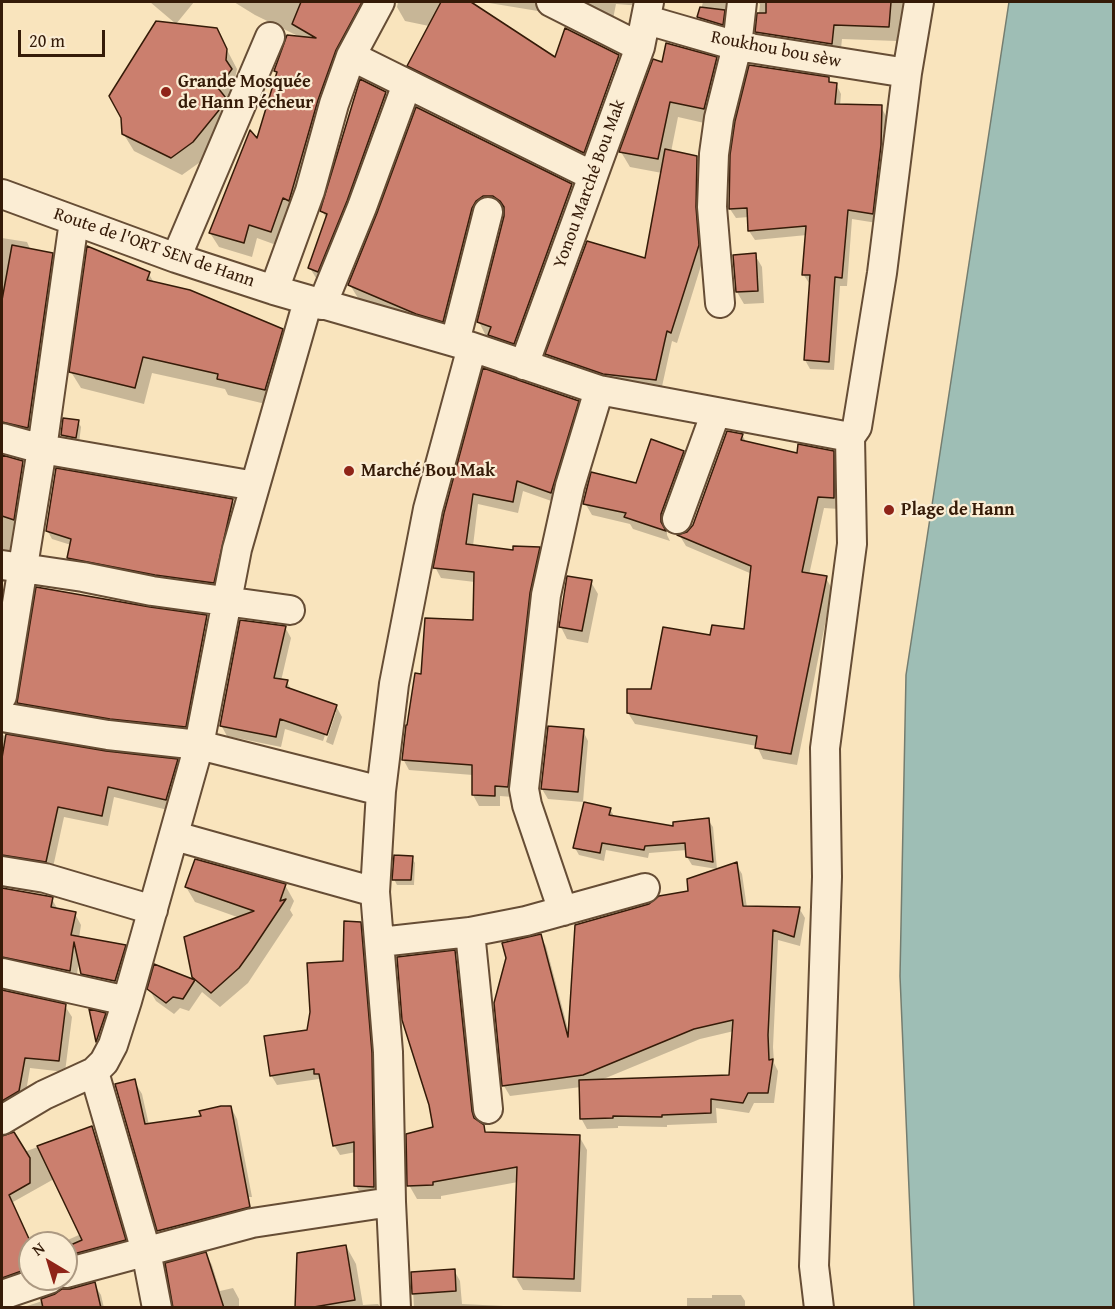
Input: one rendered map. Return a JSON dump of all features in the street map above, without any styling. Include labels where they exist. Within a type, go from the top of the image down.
[{"type":"street","points":[[274,290],[310,191],[334,104],[351,57],[380,2]]},
{"type":"street","name":"Roukhou bou sèw","points":[[551,2],[736,46],[908,73]]},
{"type":"street","points":[[720,303],[712,207],[714,154],[719,118],[736,46],[742,2]]},
{"type":"street","points":[[819,1308],[814,1266],[827,877],[825,748],[852,544],[850,437],[858,427],[882,273],[919,2]]},
{"type":"street","name":"Yonou Marché Bou Mak","points":[[524,365],[593,176],[645,23]]},
{"type":"street","points":[[176,258],[270,37]]},
{"type":"street","points":[[351,57],[593,176]]},
{"type":"street","points":[[2,1120],[44,1095],[94,1072],[104,1062],[113,1045],[175,836],[199,746],[237,549],[255,486],[315,303],[362,207],[407,84]]},
{"type":"street","name":"Route de l'ORT SEN de Hann","points":[[2,194],[176,258],[315,303],[464,344],[599,390],[850,437]]},
{"type":"street","points":[[396,1308],[388,1052],[375,892],[381,791],[394,684],[428,509],[464,344],[488,212]]},
{"type":"street","points":[[2,696],[11,567],[42,449],[74,221]]},
{"type":"street","points":[[563,911],[527,806],[524,789],[546,595],[570,486],[599,390]]},
{"type":"street","points":[[676,519],[716,412]]},
{"type":"street","points":[[2,438],[42,449],[255,486]]},
{"type":"street","points":[[11,567],[83,577],[152,591],[290,610]]},
{"type":"street","points":[[2,717],[108,735],[199,746],[381,791]]},
{"type":"street","points":[[175,836],[375,892]]},
{"type":"street","points":[[2,871],[45,878],[153,910]]},
{"type":"street","points":[[380,942],[470,932],[563,911],[645,888]]},
{"type":"street","points":[[470,932],[488,1109]]},
{"type":"street","points":[[2,974],[127,1001]]},
{"type":"street","points":[[94,1072],[146,1251],[158,1308]]},
{"type":"street","points":[[78,1270],[252,1223],[391,1202]]},
{"type":"street","points":[[2,1295],[18,1290]]},
{"type":"water","points":[[1009,2],[1113,2],[1113,1307],[914,1307],[900,976],[906,675]]},
{"type":"building","points":[[301,2],[362,2],[336,50],[318,100],[289,201],[283,198],[271,232],[249,225],[244,243],[209,233],[250,130],[257,138],[277,72],[274,71],[287,35],[316,38],[292,24]]},
{"type":"building","points":[[441,2],[471,2],[555,57],[565,28],[619,55],[584,153],[407,66]]},
{"type":"building","points":[[766,2],[891,2],[889,27],[834,25],[832,44],[755,32],[757,13],[766,13]]},
{"type":"building","points":[[700,7],[725,10],[723,25],[697,17]]},
{"type":"building","name":"Grande Mosquée de Hann Pécheur","points":[[156,21],[217,28],[227,49],[226,60],[232,69],[218,88],[226,98],[224,104],[193,142],[171,158],[122,134],[121,118],[109,96]]},
{"type":"building","points":[[666,43],[717,57],[704,109],[670,102],[658,159],[619,152],[653,59],[662,62]]},
{"type":"building","points":[[749,65],[829,77],[829,82],[837,83],[835,104],[882,105],[881,145],[873,214],[848,210],[842,278],[835,277],[829,362],[804,360],[810,275],[802,275],[806,226],[748,231],[747,208],[729,209],[730,155],[735,121]]},
{"type":"building","points":[[360,79],[386,92],[347,201],[318,272],[308,268],[327,214],[320,211]]},
{"type":"building","points":[[416,107],[572,184],[514,344],[488,335],[491,327],[477,322],[504,216],[504,207],[493,196],[483,196],[472,208],[443,322],[416,314],[348,285]]},
{"type":"building","points":[[665,149],[697,156],[696,207],[699,245],[671,333],[667,331],[656,380],[603,374],[545,354],[587,241],[645,258]]},
{"type":"building","points":[[12,245],[53,253],[28,428],[2,422],[2,300]]},
{"type":"building","points":[[87,246],[150,272],[147,280],[190,290],[283,329],[265,390],[217,379],[218,374],[143,357],[135,388],[69,372]]},
{"type":"building","points":[[756,253],[758,291],[736,292],[733,255]]},
{"type":"building","points":[[483,368],[579,401],[551,493],[517,481],[513,502],[473,494],[466,544],[513,550],[513,546],[540,547],[530,593],[508,787],[495,786],[495,796],[472,795],[472,765],[402,760],[415,673],[421,674],[425,618],[473,620],[474,572],[433,568],[444,513]]},
{"type":"building","points":[[63,418],[79,420],[76,438],[61,435]]},
{"type":"building","points":[[727,431],[743,434],[741,440],[797,453],[798,444],[834,451],[834,498],[818,497],[802,572],[827,576],[791,754],[755,748],[757,736],[627,713],[627,689],[651,689],[663,627],[710,635],[712,625],[744,629],[751,566],[677,535],[687,532],[693,525]]},
{"type":"building","points":[[651,439],[684,451],[661,514],[661,522],[666,531],[624,517],[626,513],[583,504],[591,472],[636,483]]},
{"type":"building","points":[[2,455],[23,461],[14,520],[2,516]]},
{"type":"building","points":[[56,468],[233,499],[214,583],[155,575],[67,558],[71,539],[46,531]]},
{"type":"building","points":[[567,576],[592,580],[582,631],[559,627]]},
{"type":"building","points":[[36,587],[207,615],[186,727],[110,719],[17,703]]},
{"type":"building","points":[[240,620],[286,626],[274,678],[288,680],[286,687],[337,705],[327,735],[280,719],[276,737],[220,726]]},
{"type":"building","points":[[548,726],[584,729],[578,792],[541,789]]},
{"type":"building","points":[[6,734],[106,751],[178,759],[166,800],[108,787],[102,816],[58,807],[46,862],[2,855],[2,758]]},
{"type":"building","points":[[584,802],[611,808],[609,815],[673,826],[673,822],[709,818],[713,862],[686,857],[685,843],[645,846],[644,850],[602,843],[600,853],[573,848]]},
{"type":"building","points":[[394,855],[413,856],[411,880],[392,880]]},
{"type":"building","points":[[195,859],[286,884],[280,901],[286,899],[252,950],[239,968],[211,993],[192,977],[184,937],[254,911],[185,887]]},
{"type":"building","points":[[737,862],[743,906],[800,907],[794,937],[773,930],[768,1035],[769,1060],[773,1059],[768,1093],[748,1093],[743,1103],[711,1099],[711,1113],[580,1119],[579,1080],[729,1075],[733,1020],[694,1029],[583,1075],[502,1086],[494,1003],[506,958],[502,943],[541,934],[568,1037],[575,925],[649,904],[659,896],[688,891],[687,879]]},
{"type":"building","points":[[2,888],[53,897],[51,907],[76,912],[71,935],[126,945],[115,981],[81,974],[74,942],[70,971],[2,957]]},
{"type":"building","points":[[344,921],[361,922],[372,1053],[374,1187],[354,1186],[354,1142],[333,1146],[319,1074],[314,1074],[314,1069],[270,1076],[264,1036],[307,1030],[310,1012],[307,963],[343,961]]},
{"type":"building","points":[[455,950],[474,1118],[484,1125],[485,1132],[580,1135],[574,1279],[513,1277],[517,1167],[433,1182],[433,1185],[407,1186],[406,1134],[433,1127],[429,1105],[402,1020],[397,957]]},
{"type":"building","points":[[154,964],[195,980],[183,999],[173,997],[166,1003],[147,989]]},
{"type":"building","points":[[2,990],[66,1004],[59,1061],[25,1058],[19,1091],[2,1101]]},
{"type":"building","points":[[89,1009],[106,1013],[96,1042]]},
{"type":"building","points":[[135,1079],[145,1124],[201,1116],[199,1111],[231,1106],[250,1207],[157,1231],[115,1084]]},
{"type":"building","points":[[92,1126],[126,1240],[78,1253],[78,1242],[82,1240],[37,1146]]},
{"type":"building","points":[[14,1132],[30,1158],[30,1183],[9,1195],[25,1231],[18,1231],[18,1272],[2,1278],[2,1136]]},
{"type":"building","points":[[346,1245],[355,1300],[295,1308],[297,1253]]},
{"type":"building","points":[[206,1252],[224,1308],[173,1308],[165,1263]]},
{"type":"building","points":[[455,1269],[456,1291],[412,1294],[411,1272]]},
{"type":"building","points":[[95,1282],[101,1308],[43,1308],[41,1299],[59,1291],[78,1291],[78,1287]]},
{"type":"place","name":"Grande Mosquée de Hann Pécheur","points":[[166,92]]},
{"type":"place","name":"Marché Bou Mak","points":[[349,471]]},
{"type":"place","name":"Plage de Hann","points":[[889,510]]}]
